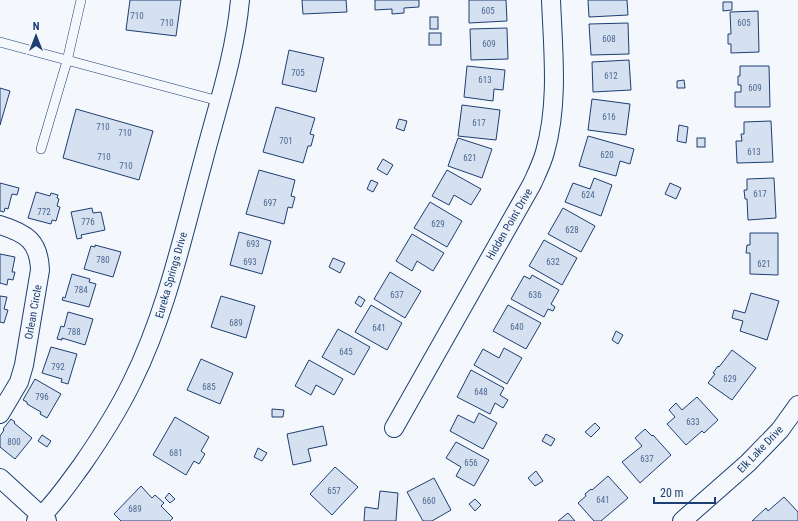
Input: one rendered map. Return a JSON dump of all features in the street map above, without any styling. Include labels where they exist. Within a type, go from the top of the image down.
[{"type":"street","name":"Eureka Springs Drive","points":[[41,519],[96,445],[115,414],[132,382],[158,321],[230,62],[240,0]]},
{"type":"street","name":"Hidden Point Drive","points":[[394,428],[532,184],[545,153],[551,129],[554,103],[551,0]]},
{"type":"street","name":"Orlean Circle","points":[[0,225],[26,236],[34,246],[39,256],[40,270],[24,365],[19,382],[0,414]]},
{"type":"street","name":"Elk Lake Drive","points":[[682,521],[759,452],[780,430],[798,405]]},
{"type":"street","points":[[0,478],[41,519]]},
{"type":"lane","points":[[41,149],[67,61],[81,0]]},
{"type":"lane","points":[[0,42],[219,101]]},
{"type":"building","points":[[130,0],[181,0],[176,36],[126,30]]},
{"type":"building","points":[[302,0],[346,0],[347,12],[303,14]]},
{"type":"building","points":[[375,0],[419,0],[419,7],[404,8],[404,13],[392,14],[392,9],[375,10]]},
{"type":"building","points":[[469,0],[506,0],[507,21],[469,23]]},
{"type":"building","points":[[588,0],[627,0],[628,15],[589,17]]},
{"type":"building","points":[[723,2],[732,2],[732,10],[723,11]]},
{"type":"building","points":[[758,11],[759,52],[731,53],[731,44],[728,44],[728,34],[731,34],[730,12]]},
{"type":"building","points":[[430,17],[438,17],[438,29],[430,29]]},
{"type":"building","points":[[628,23],[629,54],[591,55],[589,24]]},
{"type":"building","points":[[507,28],[508,59],[471,60],[470,29]]},
{"type":"building","points":[[429,33],[441,33],[441,45],[429,45]]},
{"type":"building","points":[[289,50],[324,58],[316,92],[282,84]]},
{"type":"building","points":[[629,60],[631,90],[593,92],[592,62]]},
{"type":"building","points":[[467,66],[505,70],[503,90],[494,89],[493,101],[464,97]]},
{"type":"building","points":[[740,66],[769,66],[770,107],[735,107],[735,92],[741,92],[741,85],[738,85]]},
{"type":"building","points":[[684,80],[685,88],[677,88],[677,81]]},
{"type":"building","points":[[0,88],[10,91],[0,125]]},
{"type":"building","points":[[592,99],[630,104],[626,135],[588,130]]},
{"type":"building","points":[[462,105],[500,110],[496,140],[458,136]]},
{"type":"building","points":[[276,107],[315,118],[310,134],[314,135],[311,146],[308,146],[303,163],[263,152]]},
{"type":"building","points":[[76,109],[153,131],[139,180],[63,158]]},
{"type":"building","points":[[399,119],[407,121],[404,131],[396,128]]},
{"type":"building","points":[[771,121],[773,162],[737,163],[736,141],[742,141],[741,134],[744,134],[744,122]]},
{"type":"building","points":[[679,125],[688,127],[686,143],[677,141]]},
{"type":"building","points":[[588,136],[634,149],[630,164],[620,161],[616,176],[579,166]]},
{"type":"building","points":[[458,138],[492,149],[482,178],[448,166]]},
{"type":"building","points":[[697,138],[705,138],[705,147],[697,147]]},
{"type":"building","points":[[383,159],[393,165],[387,175],[377,169]]},
{"type":"building","points":[[259,170],[295,180],[291,196],[295,197],[292,208],[288,207],[284,224],[246,214]]},
{"type":"building","points":[[447,170],[481,189],[471,205],[454,195],[449,205],[432,196]]},
{"type":"building","points":[[594,178],[612,185],[601,216],[565,202],[573,183],[590,189]]},
{"type":"building","points":[[774,178],[776,218],[748,220],[747,199],[745,199],[744,190],[747,190],[747,179]]},
{"type":"building","points":[[371,180],[378,183],[373,192],[367,189]]},
{"type":"building","points":[[0,183],[19,188],[17,195],[12,194],[8,209],[5,208],[4,212],[0,211]]},
{"type":"building","points":[[670,183],[681,188],[676,199],[665,194]]},
{"type":"building","points":[[36,192],[50,196],[51,193],[58,195],[57,198],[59,199],[57,206],[60,207],[56,221],[52,220],[51,224],[28,218]]},
{"type":"building","points":[[430,202],[462,221],[447,247],[414,228]]},
{"type":"building","points":[[92,208],[93,213],[101,212],[105,230],[81,235],[82,238],[77,239],[71,212]]},
{"type":"building","points":[[563,208],[595,226],[581,252],[548,234]]},
{"type":"building","points":[[239,232],[271,241],[262,274],[230,265]]},
{"type":"building","points":[[750,233],[778,233],[778,275],[750,274],[750,253],[746,253],[747,245],[750,245]]},
{"type":"building","points":[[412,234],[444,253],[433,271],[417,261],[412,271],[396,261]]},
{"type":"building","points":[[544,240],[577,258],[562,285],[529,266]]},
{"type":"building","points":[[95,245],[121,252],[113,277],[84,269],[91,246],[95,247]]},
{"type":"building","points":[[0,254],[15,257],[12,272],[15,272],[13,280],[8,279],[7,285],[0,283]]},
{"type":"building","points":[[333,258],[345,263],[340,273],[329,267]]},
{"type":"building","points":[[390,272],[421,291],[405,318],[374,299]]},
{"type":"building","points":[[72,274],[90,279],[89,282],[96,284],[89,307],[62,300],[63,297],[65,298]]},
{"type":"building","points":[[532,275],[559,290],[551,304],[555,307],[553,311],[548,309],[544,317],[511,299],[524,276],[530,279]]},
{"type":"building","points":[[751,293],[779,301],[767,340],[740,331],[743,321],[732,318],[734,310],[745,313]]},
{"type":"building","points":[[0,296],[7,297],[4,309],[8,310],[4,323],[0,322]]},
{"type":"building","points":[[221,296],[255,306],[246,338],[211,327]]},
{"type":"building","points":[[359,296],[365,300],[361,307],[355,303]]},
{"type":"building","points":[[371,305],[402,323],[387,350],[355,332]]},
{"type":"building","points":[[508,305],[541,323],[526,349],[493,331]]},
{"type":"building","points":[[68,312],[93,319],[85,345],[62,338],[62,340],[57,339],[61,326],[64,327]]},
{"type":"building","points":[[338,329],[370,347],[354,375],[322,357]]},
{"type":"building","points":[[616,331],[623,335],[618,344],[612,340]]},
{"type":"building","points":[[51,347],[77,354],[68,384],[61,382],[62,379],[42,373]]},
{"type":"building","points":[[504,348],[522,358],[507,384],[474,365],[483,349],[499,358]]},
{"type":"building","points":[[732,350],[756,368],[732,400],[708,383],[715,374],[713,373],[718,366],[719,367]]},
{"type":"building","points":[[201,359],[233,373],[220,404],[187,390]]},
{"type":"building","points":[[309,360],[343,379],[334,395],[316,385],[311,395],[295,386]]},
{"type":"building","points":[[471,370],[504,388],[500,395],[508,400],[503,408],[495,403],[490,414],[457,397]]},
{"type":"building","points":[[35,379],[61,394],[47,418],[23,400]]},
{"type":"building","points":[[697,397],[718,420],[704,433],[702,431],[686,445],[667,424],[675,417],[669,410],[676,403],[682,410]]},
{"type":"building","points":[[272,409],[284,410],[283,417],[272,417]]},
{"type":"building","points":[[479,413],[497,423],[483,449],[450,431],[458,415],[474,423]]},
{"type":"building","points":[[175,417],[209,437],[201,451],[205,454],[199,464],[194,461],[186,475],[153,455]]},
{"type":"building","points":[[11,419],[32,438],[15,459],[0,447],[0,436],[4,430],[3,429]]},
{"type":"building","points":[[595,423],[600,428],[591,437],[585,432]]},
{"type":"building","points":[[323,426],[327,445],[308,449],[311,461],[293,465],[287,434]]},
{"type":"building","points":[[645,429],[652,436],[653,435],[671,455],[640,483],[622,462],[642,446],[635,438]]},
{"type":"building","points":[[546,434],[555,439],[551,446],[542,441]]},
{"type":"building","points":[[42,435],[51,441],[47,447],[38,441]]},
{"type":"building","points":[[456,442],[489,460],[474,486],[456,476],[461,467],[446,458]]},
{"type":"building","points":[[258,448],[267,453],[262,461],[254,457]]},
{"type":"building","points":[[335,467],[358,487],[332,515],[310,494]]},
{"type":"building","points":[[536,471],[543,481],[535,486],[528,478]]},
{"type":"building","points":[[608,476],[628,498],[601,521],[594,521],[578,503],[586,496],[585,494]]},
{"type":"building","points":[[434,478],[451,510],[432,521],[423,521],[407,492]]},
{"type":"building","points":[[141,486],[152,498],[155,495],[164,503],[161,506],[173,518],[170,521],[121,521],[114,514]]},
{"type":"building","points":[[380,491],[398,493],[396,521],[364,521],[365,507],[378,509]]},
{"type":"building","points":[[169,493],[175,499],[170,503],[165,498]]},
{"type":"building","points":[[784,497],[798,512],[798,521],[752,521],[766,508],[768,511]]},
{"type":"building","points":[[475,499],[481,505],[475,511],[469,504]]},
{"type":"building","points":[[568,513],[575,521],[558,521]]}]
